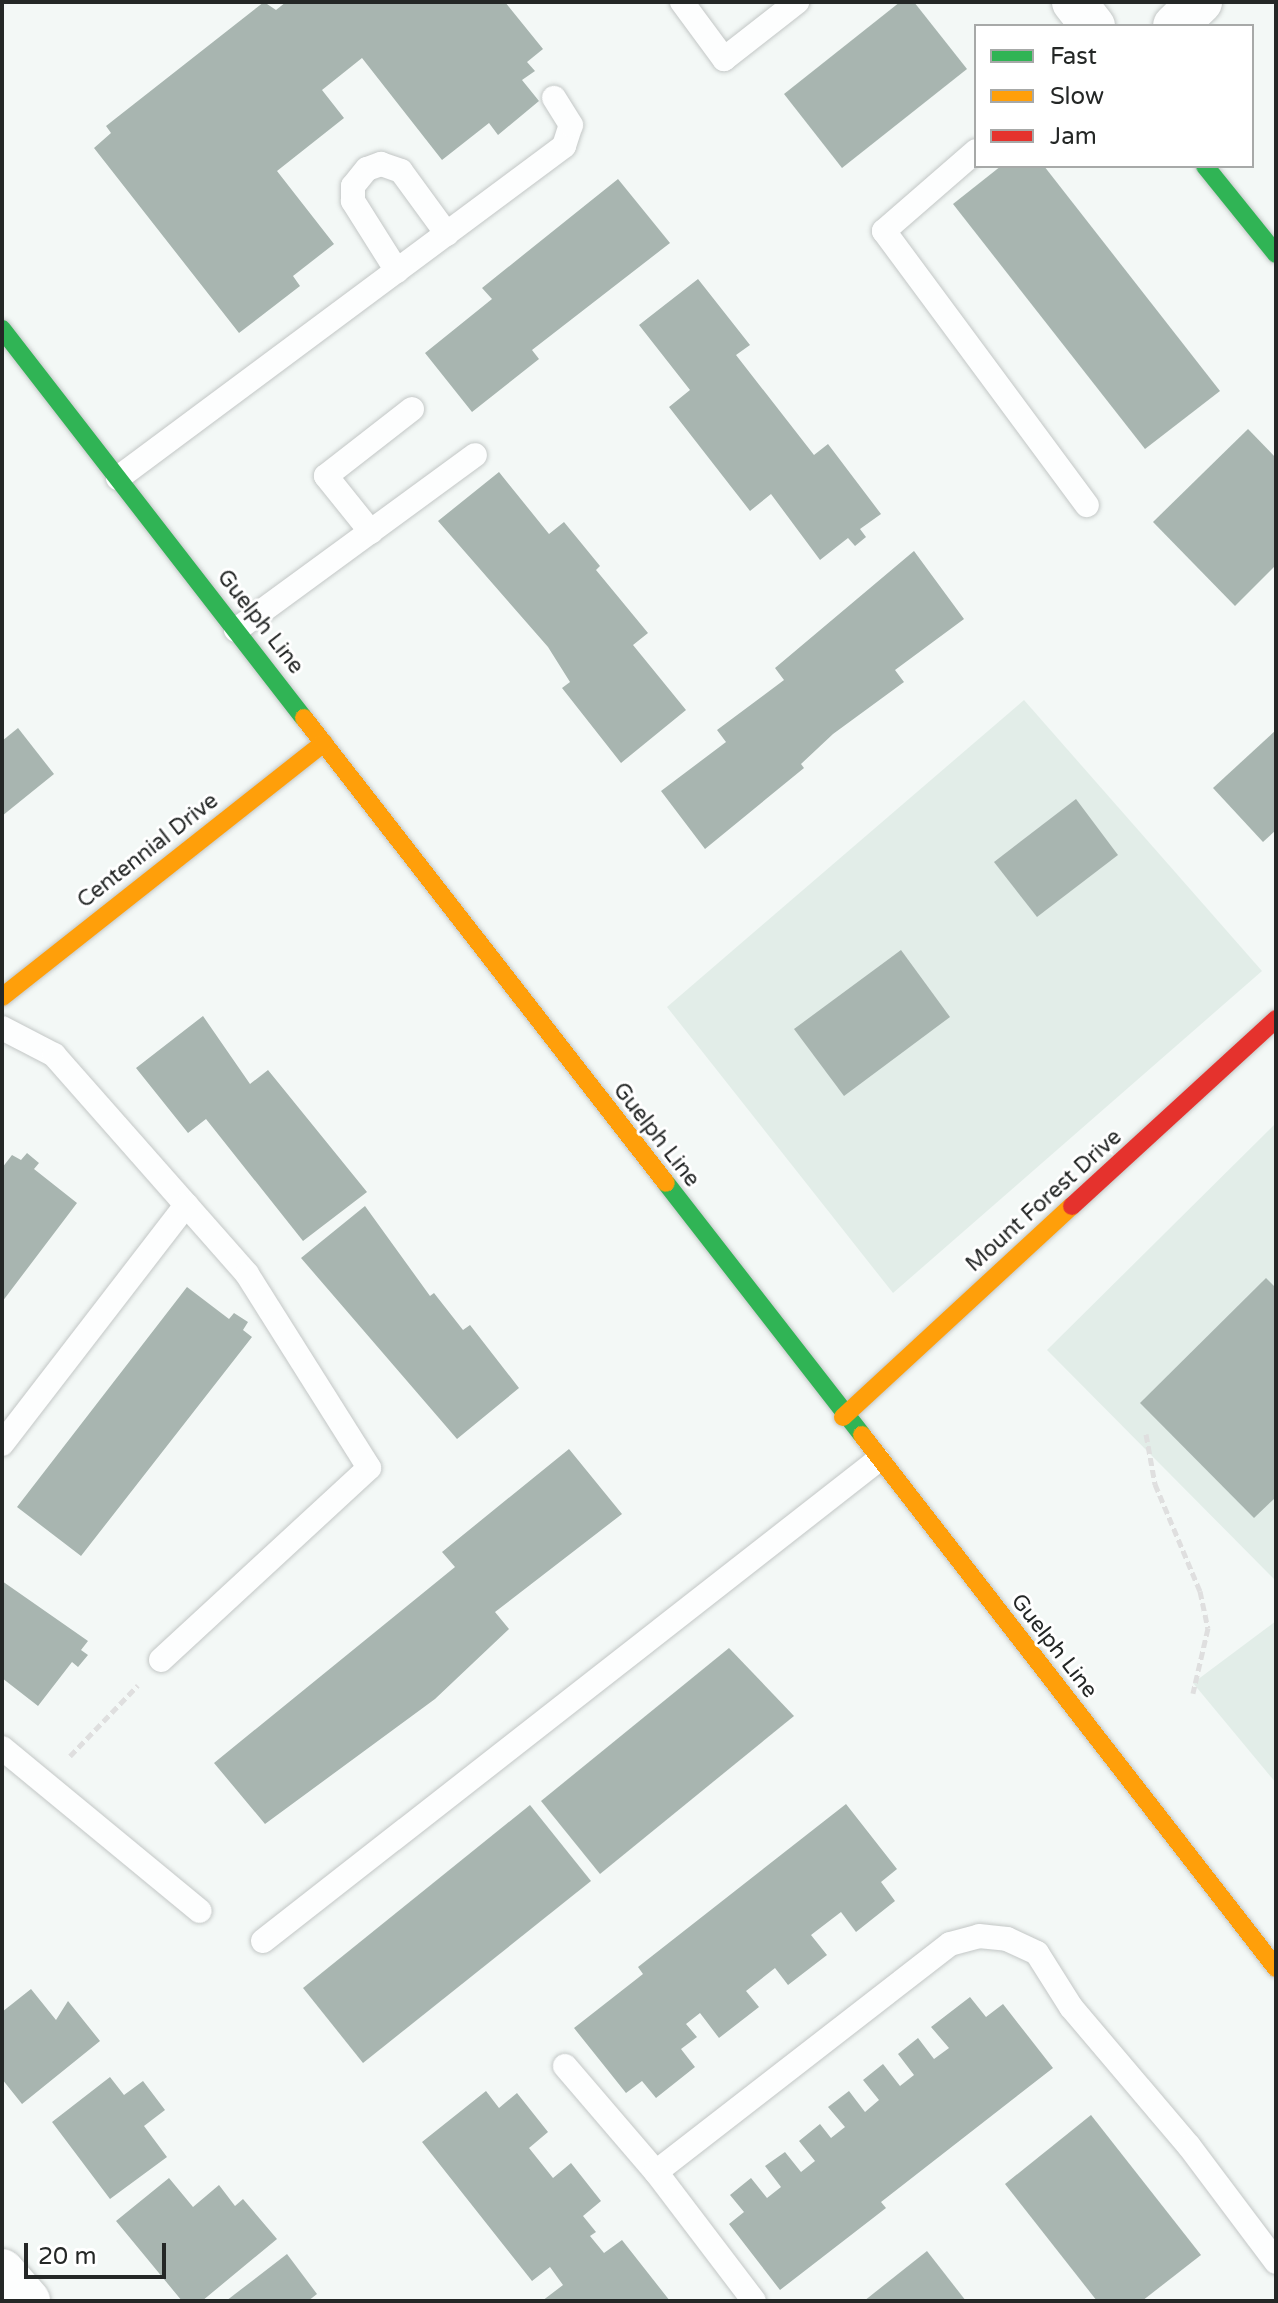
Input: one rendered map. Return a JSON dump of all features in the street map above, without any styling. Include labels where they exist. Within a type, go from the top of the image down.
[{"type":"main road","points":[[1207,168],[1276,254]]},
{"type":"main road","name":"Guelph Line","points":[[2,329],[843,1417],[1276,1968]]},
{"type":"main road","name":"Centennial Drive","points":[[2,997],[324,743]]},
{"type":"main road","name":"Mount Forest Drive","points":[[843,1417],[1276,1019]]},
{"type":"street","points":[[1074,2],[1091,24]]},
{"type":"street","points":[[1177,24],[1200,2]]},
{"type":"street","points":[[2,2271],[28,2301]]},
{"type":"lane","points":[[682,2],[724,59],[797,2]]},
{"type":"lane","points":[[118,478],[564,146],[571,125],[554,98]]},
{"type":"lane","points":[[974,153],[884,231],[1087,505]]},
{"type":"lane","points":[[397,271],[353,201],[353,186],[367,169],[381,164],[401,171],[447,234]]},
{"type":"lane","points":[[371,532],[326,476],[412,409]]},
{"type":"lane","points":[[236,630],[475,455]]},
{"type":"lane","points":[[2,1028],[54,1055],[247,1274],[369,1468],[161,1660]]},
{"type":"lane","points":[[2,1444],[186,1205]]},
{"type":"lane","points":[[263,1941],[878,1460]]},
{"type":"lane","points":[[2,1748],[200,1911]]},
{"type":"lane","points":[[656,2172],[950,1944],[979,1936],[1007,1939],[1037,1953],[1071,2007],[1189,2146],[1276,2262]]},
{"type":"lane","points":[[565,2066],[656,2172],[754,2301]]},
{"type":"path","points":[[1146,1434],[1155,1484],[1200,1591],[1208,1628],[1193,1693]]},
{"type":"path","points":[[45,1783],[161,1660]]},
{"type":"shaded area","points":[[1024,700],[1262,971],[893,1293],[667,1007]]},
{"type":"shaded area","points":[[1276,1123],[1276,1581],[1047,1350]]},
{"type":"shaded area","points":[[1276,1621],[1276,1783],[1193,1683]]},
{"type":"building","points":[[264,2],[276,10],[286,2],[505,2],[543,49],[527,62],[535,71],[522,80],[539,101],[498,135],[489,123],[442,160],[362,58],[322,90],[344,118],[277,171],[334,244],[293,276],[300,286],[239,333],[94,148],[111,133],[106,126]]},
{"type":"building","points":[[900,2],[914,2],[967,69],[842,168],[784,94]]},
{"type":"building","points":[[998,168],[1046,168],[1220,391],[1145,449],[953,204]]},
{"type":"building","points":[[618,179],[670,243],[532,350],[539,359],[472,412],[425,353],[492,299],[482,288]]},
{"type":"building","points":[[698,279],[750,345],[736,355],[814,455],[828,444],[881,514],[860,529],[866,537],[855,546],[848,538],[820,560],[771,494],[750,511],[669,407],[690,390],[639,325]]},
{"type":"building","points":[[1248,429],[1276,458],[1276,565],[1235,606],[1153,522]]},
{"type":"building","points":[[499,472],[549,534],[564,522],[600,566],[596,570],[648,633],[633,645],[686,710],[621,763],[562,688],[570,682],[548,647],[438,521]]},
{"type":"building","points":[[914,551],[964,619],[895,670],[904,682],[833,734],[801,764],[804,768],[705,849],[661,791],[726,742],[717,730],[784,680],[775,668]]},
{"type":"building","points":[[18,728],[54,774],[2,816],[2,741]]},
{"type":"building","points":[[1276,730],[1276,830],[1263,842],[1213,788]]},
{"type":"building","points":[[1076,799],[1118,855],[1037,917],[994,862]]},
{"type":"building","points":[[901,950],[950,1017],[844,1096],[794,1029]]},
{"type":"building","points":[[203,1016],[250,1084],[268,1070],[367,1192],[303,1241],[206,1119],[188,1133],[136,1068]]},
{"type":"building","points":[[27,1153],[39,1163],[34,1169],[77,1203],[2,1302],[2,1168],[12,1155],[21,1160]]},
{"type":"building","points":[[365,1206],[430,1296],[434,1293],[463,1330],[470,1325],[519,1388],[457,1439],[301,1258]]},
{"type":"building","points":[[1266,1278],[1276,1288],[1276,1497],[1254,1518],[1140,1403]]},
{"type":"building","points":[[187,1287],[229,1319],[234,1313],[248,1322],[243,1330],[252,1337],[81,1556],[17,1507]]},
{"type":"building","points":[[569,1449],[622,1514],[495,1612],[509,1629],[435,1699],[265,1824],[214,1763],[455,1567],[442,1552]]},
{"type":"building","points":[[2,1581],[88,1641],[81,1650],[88,1655],[78,1667],[72,1662],[38,1706],[2,1678]]},
{"type":"building","points":[[729,1648],[794,1716],[600,1874],[541,1801]]},
{"type":"building","points":[[846,1804],[897,1869],[881,1882],[895,1901],[856,1932],[841,1912],[811,1935],[827,1955],[788,1985],[775,1968],[746,1991],[759,2007],[719,2038],[700,2013],[686,2024],[697,2037],[681,2049],[695,2067],[656,2098],[642,2081],[626,2093],[574,2028],[643,1974],[638,1967]]},
{"type":"building","points":[[530,1805],[591,1881],[363,2063],[303,1988]]},
{"type":"building","points":[[31,1989],[56,2020],[68,2001],[100,2041],[22,2104],[2,2079],[2,2012]]},
{"type":"building","points":[[970,1997],[986,2017],[1003,2004],[1053,2068],[881,2202],[886,2208],[780,2290],[729,2224],[744,2212],[730,2195],[751,2178],[767,2198],[781,2187],[765,2166],[785,2152],[801,2172],[815,2161],[799,2141],[820,2124],[831,2138],[845,2127],[828,2107],[849,2091],[865,2112],[879,2100],[863,2080],[883,2064],[900,2086],[914,2075],[898,2054],[918,2038],[934,2059],[949,2048],[931,2027]]},
{"type":"building","points":[[110,2077],[124,2095],[143,2081],[165,2110],[144,2126],[167,2157],[110,2199],[52,2122]]},
{"type":"building","points":[[486,2091],[499,2108],[517,2093],[548,2132],[529,2148],[553,2178],[571,2163],[601,2201],[583,2216],[596,2232],[590,2236],[604,2253],[622,2240],[670,2301],[542,2301],[563,2285],[550,2267],[532,2281],[422,2142]]},
{"type":"building","points":[[1091,2115],[1201,2255],[1142,2301],[1097,2301],[1005,2184]]},
{"type":"building","points":[[169,2178],[193,2207],[219,2185],[235,2206],[243,2199],[277,2239],[202,2301],[182,2301],[116,2221]]},
{"type":"building","points":[[927,2251],[966,2301],[864,2301]]},
{"type":"building","points":[[287,2254],[317,2294],[308,2301],[226,2301]]},
{"type":"traffic: fast","points":[[1207,168],[1276,254]]},
{"type":"traffic: fast","points":[[2,329],[304,718]]},
{"type":"traffic: fast","points":[[666,1183],[862,1435]]},
{"type":"traffic: slow","points":[[304,718],[666,1183]]},
{"type":"traffic: slow","points":[[2,997],[324,743]]},
{"type":"traffic: slow","points":[[843,1417],[1072,1206]]},
{"type":"traffic: slow","points":[[862,1435],[1276,1968]]},
{"type":"traffic: jam","points":[[1072,1206],[1276,1019]]}]
